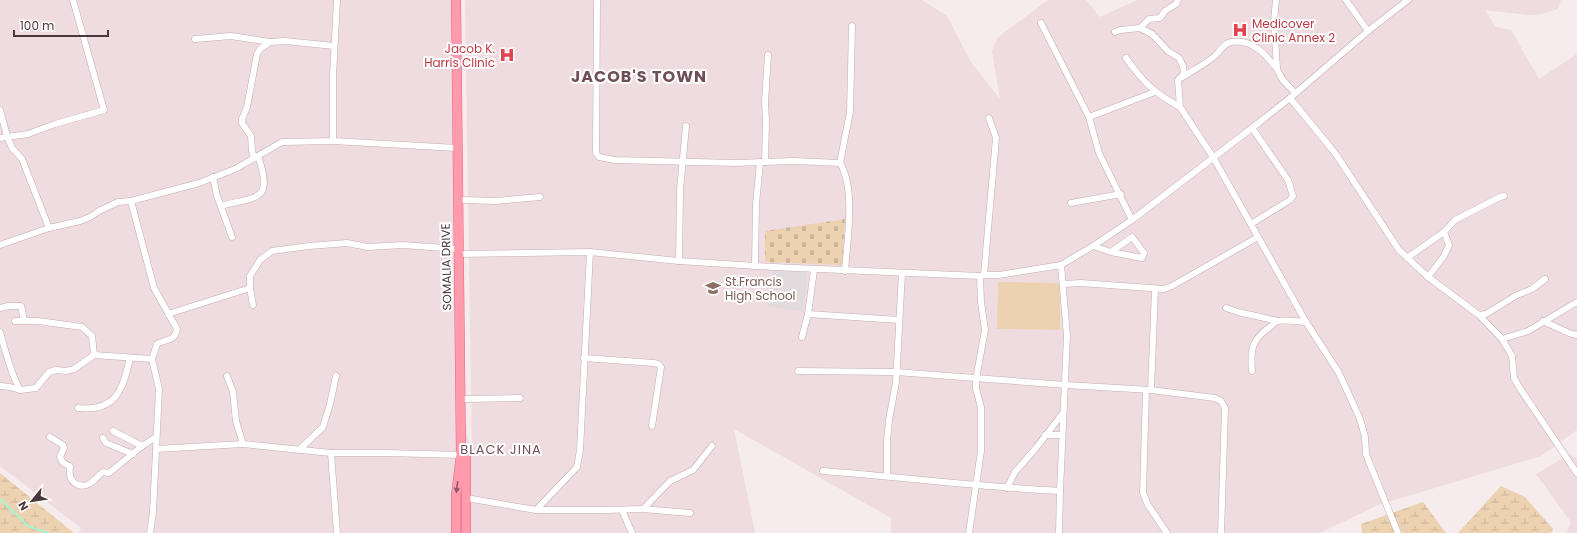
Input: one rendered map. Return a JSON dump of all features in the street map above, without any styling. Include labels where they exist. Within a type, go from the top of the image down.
[{"type":"main road","name":"SOMALIA DRIVE","points":[[456,0],[458,117],[457,148],[466,533]]},
{"type":"main road","name":"SOMALIA DRIVE","points":[[456,533],[456,495],[461,455],[460,252],[464,200],[461,0]]},
{"type":"street","points":[[0,138],[28,134],[55,124],[104,110],[73,0]]},
{"type":"street","points":[[334,141],[334,46],[337,0]]},
{"type":"street","points":[[597,0],[596,152],[599,157],[615,160],[840,163]]},
{"type":"street","points":[[1140,28],[1149,19],[1160,18],[1165,11],[1176,4],[1178,0]]},
{"type":"street","points":[[1276,0],[1274,21],[1277,69]]},
{"type":"street","points":[[1346,0],[1368,31]]},
{"type":"street","points":[[253,305],[250,288],[250,276],[264,256],[272,251],[347,243],[368,247],[403,245],[460,252],[590,252],[679,261],[814,270],[902,273],[999,275],[1061,265],[1132,220],[1290,98],[1368,31],[1408,0]]},
{"type":"street","points":[[1041,24],[1089,118],[1100,153],[1121,194],[1132,220]]},
{"type":"street","points":[[845,271],[849,208],[848,183],[845,170],[840,163],[850,112],[852,26]]},
{"type":"street","points":[[1114,32],[1140,28],[1152,34],[1168,51],[1179,58],[1183,66],[1184,74],[1178,80],[1180,107]]},
{"type":"street","points":[[195,39],[230,36],[270,42],[334,46]]},
{"type":"street","points":[[221,206],[245,202],[260,194],[263,188],[264,181],[262,170],[252,151],[251,136],[242,123],[242,119],[247,107],[257,54],[260,49],[270,42]]},
{"type":"street","points":[[1178,80],[1216,55],[1222,47],[1231,42],[1245,43],[1262,52],[1277,69],[1282,80],[1295,93]]},
{"type":"street","points":[[755,266],[756,204],[766,121],[765,102],[768,55]]},
{"type":"street","points":[[1126,58],[1144,81],[1155,92],[1180,107],[1213,157],[1306,322],[1339,373],[1354,406],[1365,437],[1366,454],[1398,533]]},
{"type":"street","points":[[1089,118],[1155,92]]},
{"type":"street","points":[[1290,98],[1335,153],[1399,250],[1428,277],[1479,315],[1502,339],[1512,356],[1514,378],[1519,387],[1577,473]]},
{"type":"street","points":[[0,110],[7,136],[12,148],[22,159],[49,228]]},
{"type":"street","points":[[969,533],[981,451],[981,407],[976,389],[976,379],[985,330],[981,302],[982,275],[996,138],[989,118]]},
{"type":"street","points":[[679,261],[680,190],[686,126]]},
{"type":"street","points":[[1251,224],[1290,200],[1293,196],[1288,180],[1252,128]]},
{"type":"street","points":[[0,245],[49,228],[80,221],[118,202],[131,201],[192,185],[235,168],[282,142],[334,141],[457,148]]},
{"type":"street","points":[[213,177],[232,237]]},
{"type":"street","points":[[1071,203],[1121,194]]},
{"type":"street","points":[[1407,258],[1444,232],[1455,220],[1504,196]]},
{"type":"street","points":[[464,200],[495,201],[540,197]]},
{"type":"street","points":[[131,201],[154,288],[177,329],[176,335],[171,339],[163,340],[157,344],[152,359],[159,389],[153,512],[150,533]]},
{"type":"street","points":[[1428,277],[1444,256],[1449,245],[1444,232]]},
{"type":"street","points":[[1093,246],[1111,252],[1142,258],[1144,253],[1132,237],[1111,252]]},
{"type":"street","points":[[1063,284],[1081,283],[1164,289],[1258,238]]},
{"type":"street","points":[[536,510],[577,467],[580,450],[590,252]]},
{"type":"street","points":[[1059,533],[1067,336],[1061,265]]},
{"type":"street","points":[[802,337],[808,314],[814,270]]},
{"type":"street","points":[[887,475],[887,440],[896,372],[902,273]]},
{"type":"street","points":[[1479,315],[1486,314],[1517,295],[1532,290],[1545,279]]},
{"type":"street","points":[[168,314],[250,288]]},
{"type":"street","points":[[1155,289],[1143,492],[1148,505],[1167,533]]},
{"type":"street","points":[[1502,339],[1528,331],[1577,302]]},
{"type":"street","points":[[0,308],[20,306],[24,320]]},
{"type":"street","points":[[1226,308],[1278,321],[1306,322]]},
{"type":"street","points":[[808,314],[899,320]]},
{"type":"street","points":[[15,321],[24,320],[82,326],[92,336],[94,355]]},
{"type":"street","points":[[1252,371],[1251,357],[1253,346],[1257,337],[1278,321]]},
{"type":"street","points":[[1543,321],[1577,336]]},
{"type":"street","points":[[0,332],[8,363],[20,390]]},
{"type":"street","points":[[0,386],[20,390],[36,388],[49,372],[74,369],[94,355],[152,359]]},
{"type":"street","points":[[78,408],[86,409],[104,406],[112,402],[119,392],[130,358]]},
{"type":"street","points":[[584,358],[658,364],[661,367],[652,426]]},
{"type":"street","points":[[798,371],[896,372],[1066,386],[1148,390],[1215,398],[1221,401],[1224,405],[1225,414],[1221,533]]},
{"type":"street","points":[[227,376],[233,392],[236,421],[243,444]]},
{"type":"street","points":[[299,450],[323,427],[336,376]]},
{"type":"street","points":[[464,399],[520,398]]},
{"type":"street","points":[[1007,488],[1015,472],[1063,413]]},
{"type":"street","points":[[114,431],[142,446]]},
{"type":"street","points":[[1045,435],[1062,435]]},
{"type":"street","points":[[50,437],[63,445],[64,448],[60,457],[63,464],[70,466],[70,476],[72,481],[77,485],[83,486],[89,484],[103,472],[108,472],[142,446],[156,438]]},
{"type":"street","points":[[103,438],[106,443],[133,454]]},
{"type":"street","points":[[156,449],[243,444],[331,453],[387,452],[461,455]]},
{"type":"street","points":[[643,509],[670,481],[693,470],[712,446]]},
{"type":"street","points":[[331,453],[336,533]]},
{"type":"street","points":[[823,471],[887,475],[900,478],[920,478],[1007,488],[1060,491]]},
{"type":"street","points":[[466,498],[536,510],[643,509],[690,513]]},
{"type":"street","points":[[622,510],[632,533]]},
{"type":"shaded area","points":[[0,0],[461,0],[464,422],[472,455],[465,0],[922,0],[947,16],[971,62],[1000,99],[992,51],[998,37],[1048,0],[1086,0],[1100,17],[1137,0],[1561,0],[1558,9],[1542,14],[1529,15],[1485,10],[1496,27],[1511,30],[1539,79],[1577,54],[1577,430],[1541,456],[1378,505],[1320,533],[891,533],[891,518],[734,429],[754,533],[79,533],[81,528],[0,466]]},
{"type":"shaded area","points":[[773,267],[808,269],[803,312],[767,306]]},
{"type":"shaded area","points":[[1570,454],[1577,459],[1577,533],[1566,533],[1571,522],[1536,474]]},
{"type":"green space","points":[[845,219],[842,265],[765,262],[765,231]]},
{"type":"green space","points":[[998,282],[1060,283],[1060,330],[997,329]]},
{"type":"green space","points":[[0,473],[74,533],[0,533]]},
{"type":"green space","points":[[1501,486],[1525,497],[1553,529],[1551,533],[1458,533]]},
{"type":"green space","points":[[1423,502],[1446,533],[1362,533],[1361,524]]},
{"type":"waterway","points":[[0,499],[28,526],[48,533]]},
{"type":"place","name":"Medicover Clinic Annex 2","points":[[1240,30]]},
{"type":"place","name":"Jacob K. Harris Clinic","points":[[507,55]]},
{"type":"place","name":"St.Francis High School","points":[[713,288]]},
{"type":"district","name":"JACOB'S TOWN","points":[[639,76]]},
{"type":"district","name":"BLACK JINA","points":[[501,449]]}]
